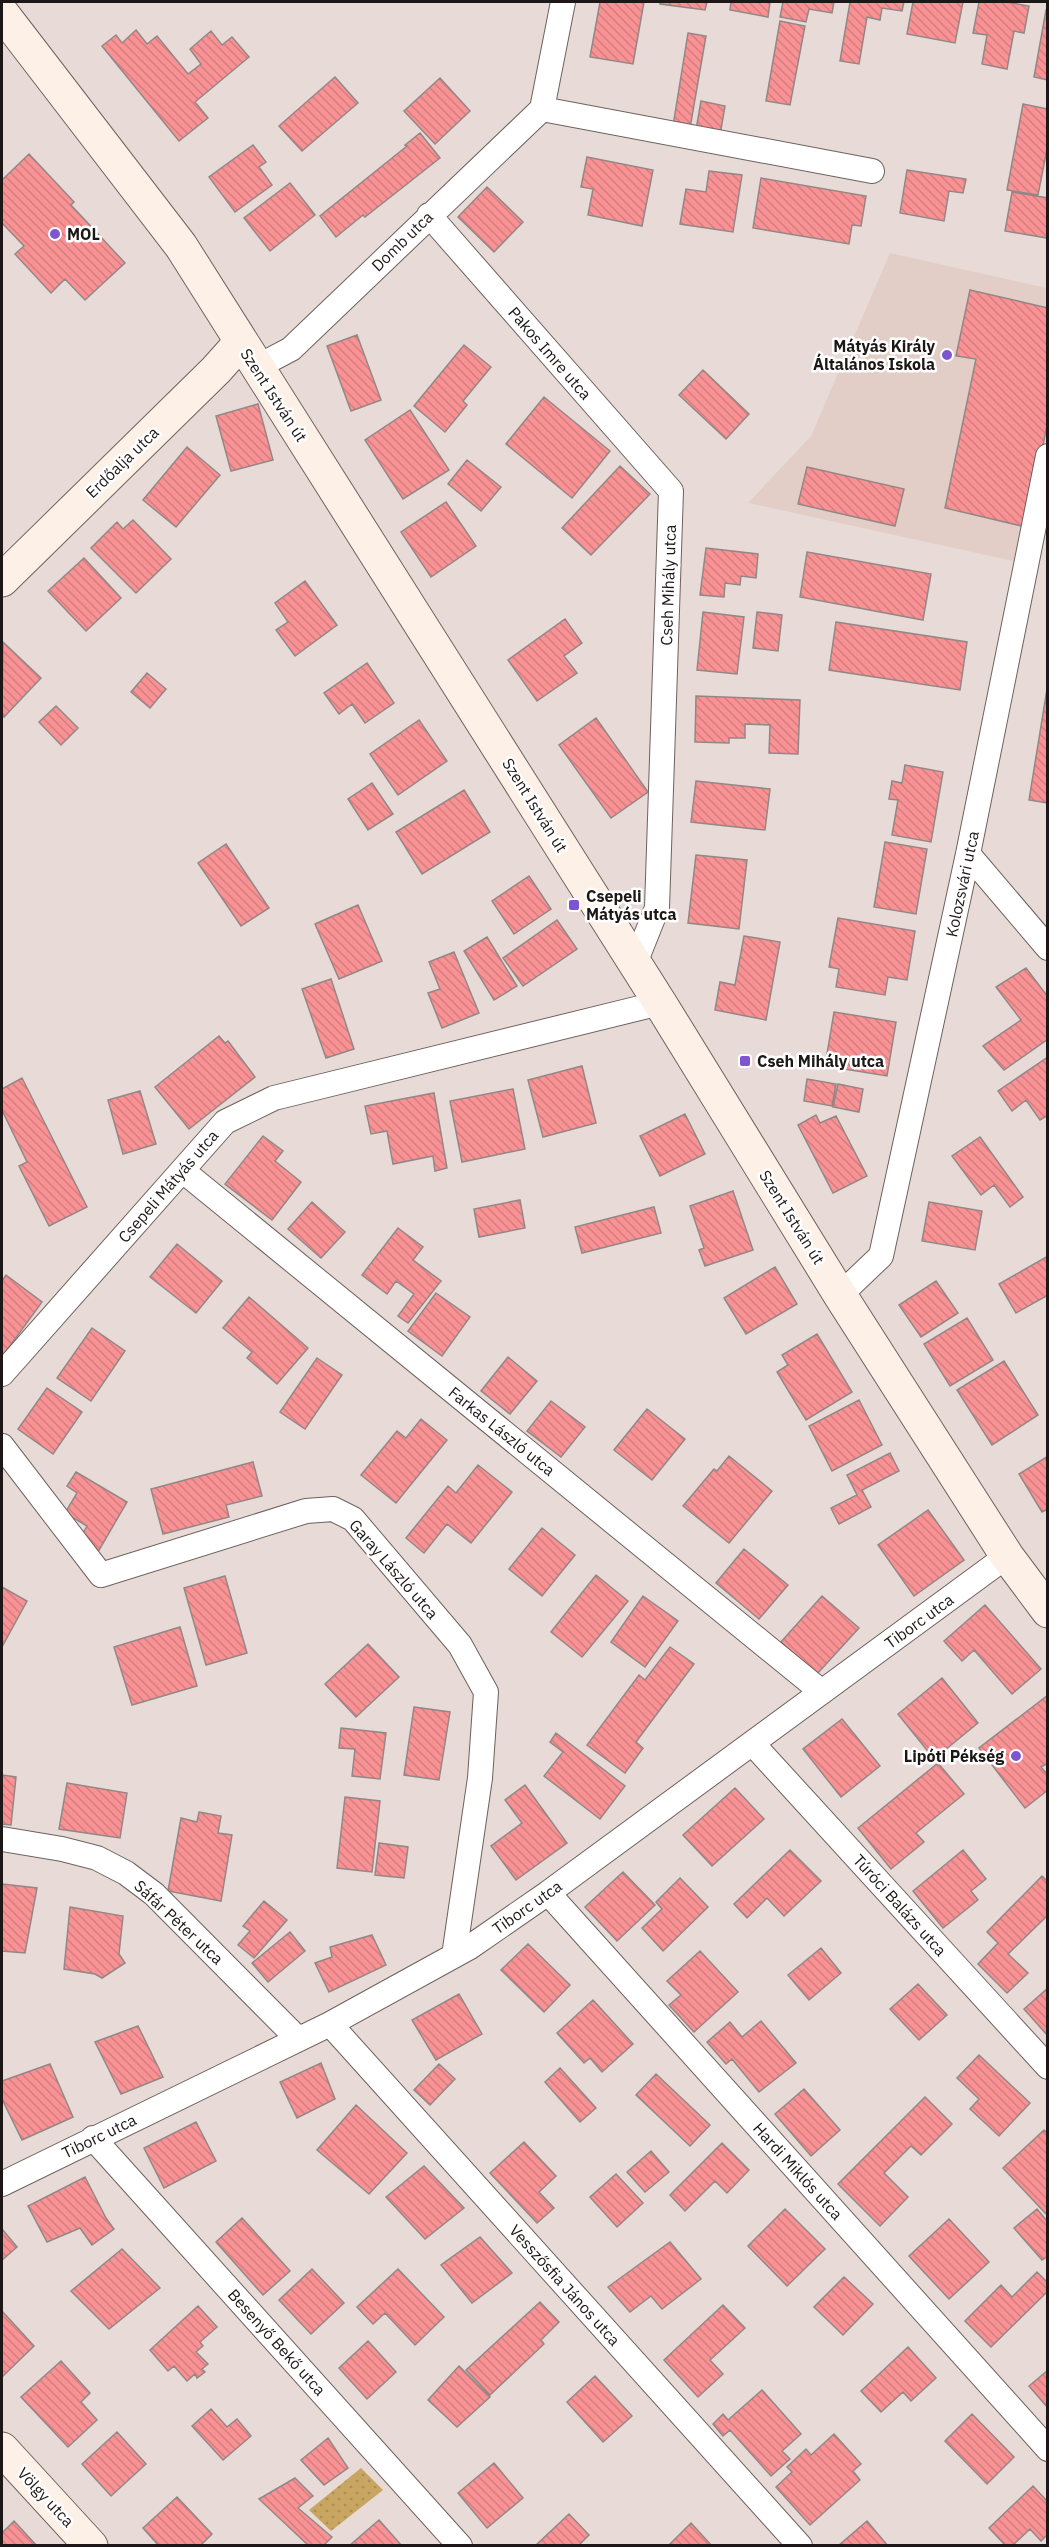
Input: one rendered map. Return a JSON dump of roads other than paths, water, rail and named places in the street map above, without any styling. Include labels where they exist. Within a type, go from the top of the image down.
[{"type":"street","points":[[563,2],[542,109],[872,171]]},
{"type":"street","name":"Szent István út","points":[[2,13],[181,246],[635,963],[840,1295],[1006,1557],[1047,1611]]},
{"type":"street","name":"Domb utca","points":[[249,354],[291,348],[542,109]]},
{"type":"street","name":"Pakos Imre utca","points":[[429,215],[671,491]]},
{"type":"street","name":"Erdőalja utca","points":[[2,580],[216,370],[249,354]]},
{"type":"street","name":"Kolozsvári utca","points":[[840,1295],[881,1256],[968,854],[1047,456]]},
{"type":"street","name":"Cseh Mihály utca","points":[[635,963],[657,908],[671,491]]},
{"type":"street","points":[[968,854],[1047,948]]},
{"type":"street","name":"Csepeli Mátyás utca","points":[[2,1374],[225,1122],[274,1098],[660,1003]]},
{"type":"street","name":"Farkas László utca","points":[[183,1171],[822,1692]]},
{"type":"street","name":"Garay László utca","points":[[2,1446],[101,1575],[306,1511],[333,1509],[353,1519],[372,1539],[460,1645],[486,1692],[480,1778],[454,1956]]},
{"type":"street","name":"Tiborc utca","points":[[2,2184],[330,2024],[454,1956],[548,1893],[1006,1557]]},
{"type":"street","name":"Túróci Balázs utca","points":[[752,1743],[1047,2067]]},
{"type":"street","name":"Sáfár Péter utca","points":[[2,1839],[80,1853],[97,1858],[126,1873],[154,1894],[298,2039]]},
{"type":"street","name":"Hardi Miklós utca","points":[[548,1893],[1047,2449]]},
{"type":"street","name":"Vesszősfia János utca","points":[[330,2024],[800,2546]]},
{"type":"street","name":"Besenyő Bekő utca","points":[[93,2138],[460,2546]]},
{"type":"street","name":"Völgy utca","points":[[2,2449],[91,2546]]},
{"type":"place","name":"MOL","points":[[55,234]]},
{"type":"place","name":"Mátyás Király Általános Iskola","points":[[947,355]]},
{"type":"place","name":"Csepeli Mátyás utca","points":[[574,905]]},
{"type":"place","name":"Cseh Mihály utca","points":[[745,1061]]},
{"type":"place","name":"Lipóti Pékség","points":[[1016,1756]]}]
